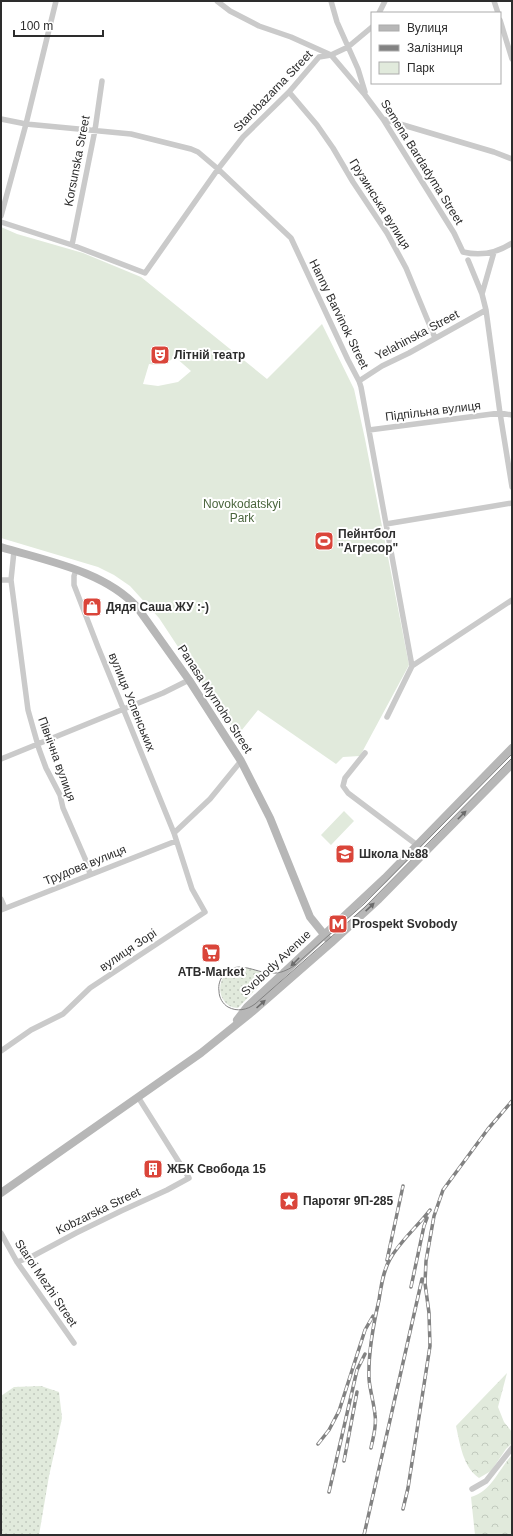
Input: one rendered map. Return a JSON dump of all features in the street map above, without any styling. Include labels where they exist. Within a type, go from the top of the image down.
[{"type":"main road","name":"Panasa Myrnoho Street","points":[[1,548],[76,570],[103,581],[130,599],[189,680],[240,761],[270,818],[310,917],[331,943]]},
{"type":"main road","name":"Svobody Avenue","points":[[231,1029],[247,1007],[385,878],[512,748]]},
{"type":"main road","name":"Svobody Avenue","points":[[1,1193],[138,1098],[231,1029],[331,943],[386,892],[512,764]]},
{"type":"street","points":[[1,216],[26,124],[56,1]]},
{"type":"street","name":"Semena Bardadyma Street","points":[[217,1],[230,11],[259,26],[291,37],[331,55],[383,119],[454,233],[463,252],[472,254],[494,252]]},
{"type":"street","points":[[331,1],[336,22],[358,69],[365,95]]},
{"type":"street","points":[[380,12],[385,1]]},
{"type":"street","points":[[494,1],[498,12]]},
{"type":"street","points":[[501,23],[512,59]]},
{"type":"street","name":"Starobazarna Street","points":[[72,245],[145,273],[218,169],[243,137],[289,92],[319,57],[331,55],[348,47],[371,28]]},
{"type":"street","name":"Korsunska Street","points":[[72,245],[95,130],[102,81]]},
{"type":"street","name":"Грузинська вулиця","points":[[289,92],[317,125],[333,148],[353,182],[387,233],[406,268],[435,338]]},
{"type":"street","name":"Hanny Barvinok Street","points":[[1,119],[26,124],[131,134],[191,148],[218,169],[291,238],[359,381],[412,666]]},
{"type":"street","points":[[383,119],[494,152],[512,159]]},
{"type":"street","points":[[1,222],[72,245]]},
{"type":"street","points":[[482,294],[494,252],[512,243]]},
{"type":"street","points":[[468,260],[482,294],[486,310],[512,487]]},
{"type":"street","name":"Yelahinska Street","points":[[359,381],[382,366],[409,353],[486,310]]},
{"type":"street","name":"Підпільна вулиця","points":[[369,430],[500,413],[512,415]]},
{"type":"street","points":[[386,524],[512,503]]},
{"type":"street","name":"Північна вулиця","points":[[14,551],[11,580],[28,710],[46,768],[60,795],[63,808],[87,862],[90,874]]},
{"type":"street","name":"вулиця Успенських","points":[[76,570],[74,585],[176,841]]},
{"type":"street","points":[[1,580],[11,580]]},
{"type":"street","points":[[387,717],[412,666],[512,600]]},
{"type":"street","points":[[1,759],[122,708],[163,693],[189,680]]},
{"type":"street","points":[[365,753],[345,778],[343,786],[348,793],[417,845]]},
{"type":"street","points":[[174,833],[210,799],[240,761]]},
{"type":"street","name":"Трудова вулиця","points":[[3,909],[176,841]]},
{"type":"street","name":"вулиця Зорі","points":[[2,1049],[31,1030],[63,1014],[90,988],[205,912],[192,889],[176,841]]},
{"type":"street","points":[[1,899],[3,909]]},
{"type":"street","name":"Kobzarska Street","points":[[17,1262],[31,1257],[189,1178],[138,1098]]},
{"type":"street","name":"Staroi Mezhi Street","points":[[1,1233],[9,1250],[74,1343]]},
{"type":"street","points":[[472,1489],[486,1481],[512,1448]]},
{"type":"green space","name":"Novokodatskyi Park","points":[[1,227],[17,234],[83,253],[141,277],[267,379],[322,324],[354,389],[409,665],[360,756],[343,757],[336,764],[258,710],[237,736],[159,618],[130,586],[114,575],[98,567],[1,538]],"holes":[[[175,357],[191,371],[178,382],[158,386],[143,384],[149,364],[163,364]]]},
{"type":"green space","points":[[344,811],[354,821],[331,845],[321,835]]},
{"type":"green space","points":[[242,967],[259,972],[266,979],[238,1008],[232,1007],[227,1004],[221,996],[220,985],[227,973]]},
{"type":"green space","points":[[507,1373],[498,1407],[504,1422],[512,1432],[512,1443],[491,1471],[479,1478],[469,1468],[463,1455],[456,1426]]},
{"type":"green space","points":[[41,1386],[59,1392],[62,1418],[49,1476],[39,1535],[1,1535],[1,1396],[14,1387]]},
{"type":"green space","points":[[512,1455],[512,1535],[475,1535],[471,1497],[478,1494],[490,1485]]},
{"type":"tram line","points":[[512,754],[364,904],[294,966],[277,973],[241,967],[229,970],[224,974],[220,980],[219,987],[220,996],[223,1002],[231,1009],[238,1010],[249,1008],[255,1004],[364,908],[512,758]]},
{"type":"railway","points":[[403,1509],[408,1488],[430,1346],[429,1313],[425,1283],[426,1261],[434,1216],[443,1190],[488,1129],[512,1101]]},
{"type":"railway","points":[[387,1260],[403,1186]]},
{"type":"railway","points":[[371,1448],[376,1423],[369,1379],[369,1359],[373,1329],[383,1279],[394,1252],[430,1210]]},
{"type":"railway","points":[[411,1287],[427,1218]]},
{"type":"railway","points":[[364,1535],[422,1279]]},
{"type":"railway","points":[[318,1444],[329,1430],[339,1411],[365,1330],[373,1316]]},
{"type":"railway","points":[[329,1492],[357,1370],[365,1354]]},
{"type":"railway","points":[[344,1461],[357,1392]]},
{"type":"place","name":"Лiтнiй театр","points":[[160,355]]},
{"type":"place","name":"Пейнтбол \"Агресор\"","points":[[324,541]]},
{"type":"place","name":"Дядя Саша ЖУ :-)","points":[[92,607]]},
{"type":"place","name":"Школа №88","points":[[345,854]]},
{"type":"place","name":"Prospekt Svobody","points":[[338,924]]},
{"type":"place","name":"ATB-Market","points":[[211,953]]},
{"type":"place","name":"ЖБК Свобода 15","points":[[153,1169]]},
{"type":"place","name":"Паротяг 9П-285","points":[[289,1201]]}]
